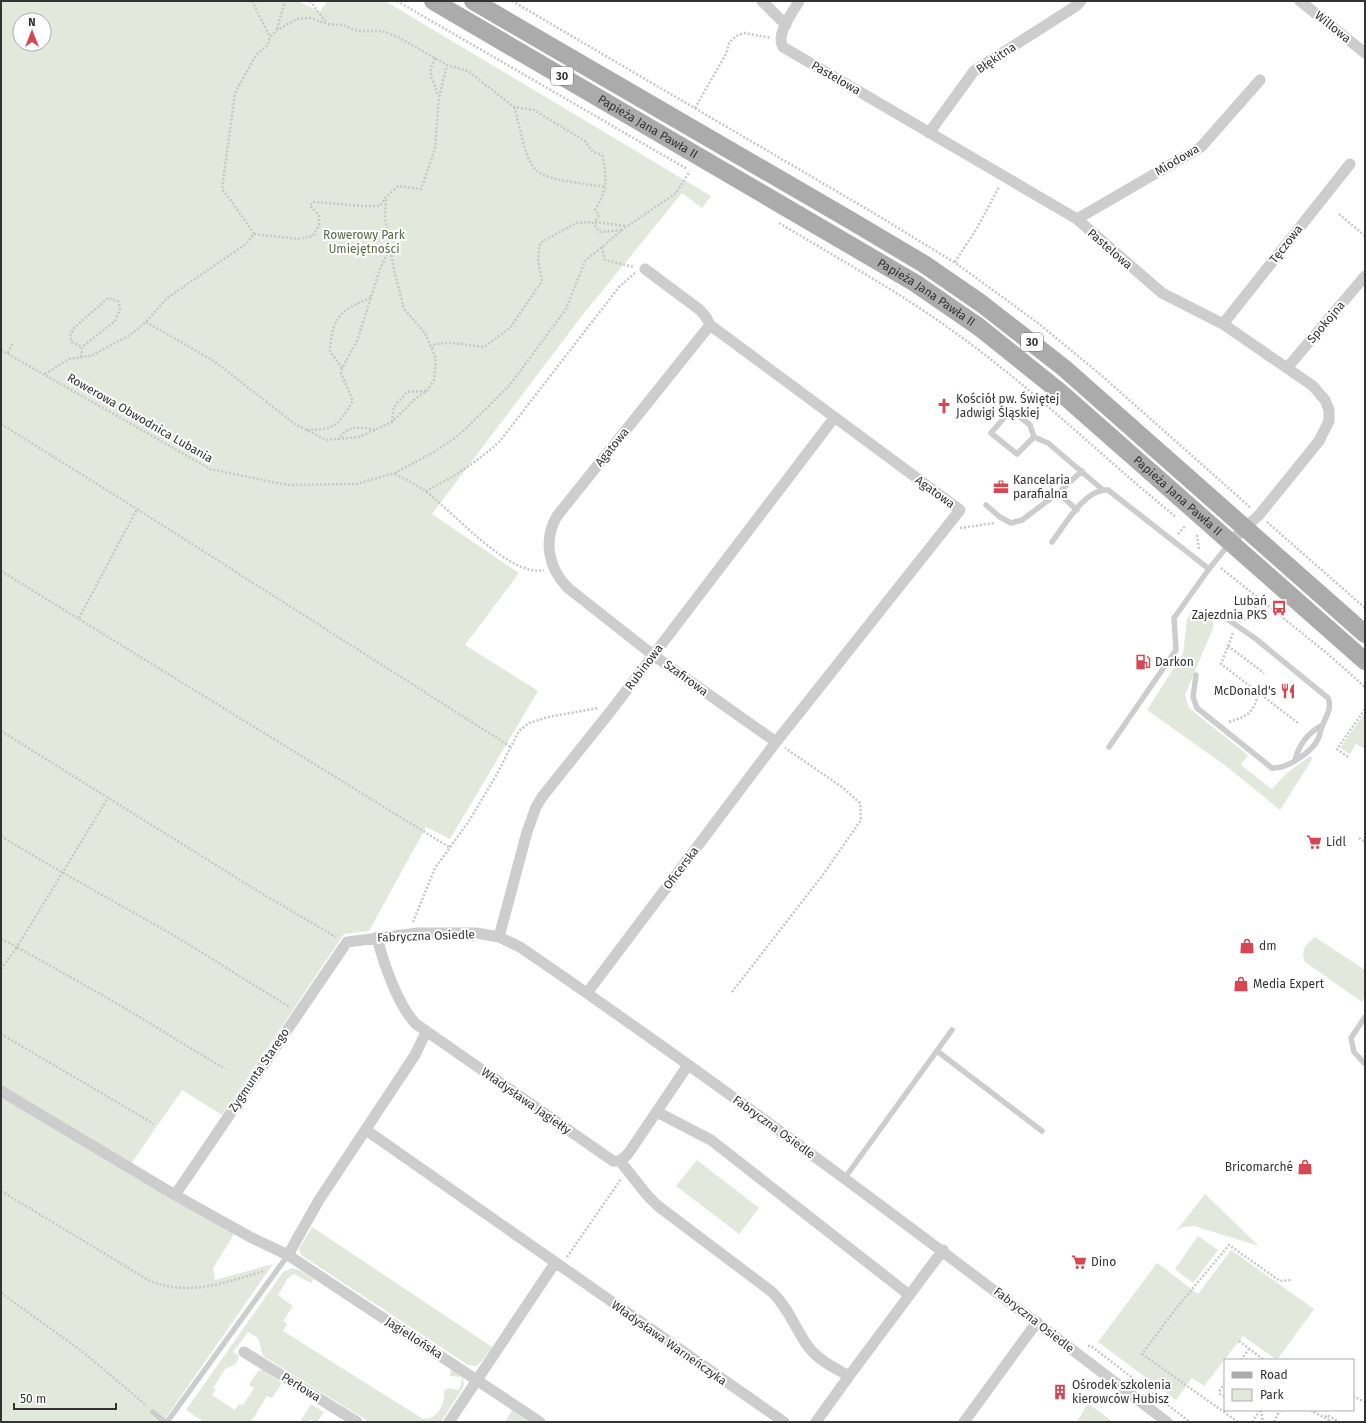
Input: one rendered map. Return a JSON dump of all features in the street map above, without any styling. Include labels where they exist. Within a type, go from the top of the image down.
[{"type":"main road","name":"Papieża Jana Pawła II","points":[[433,1],[945,302],[979,327],[1060,392],[1365,661]]},
{"type":"main road","name":"Papieża Jana Pawła II","points":[[473,1],[850,220],[952,283],[1027,338],[1064,368],[1365,634]]},
{"type":"street","points":[[762,1],[786,25]]},
{"type":"street","points":[[781,39],[786,25],[799,1]]},
{"type":"street","name":"Błękitna","points":[[929,133],[974,71],[1076,6],[1081,1]]},
{"type":"street","name":"Willowa","points":[[1300,1],[1365,53]]},
{"type":"street","name":"Pastelowa","points":[[781,39],[781,45],[785,48],[1076,219],[1162,293],[1223,324],[1313,386],[1324,400],[1329,410],[1329,421],[1319,441],[1256,510],[1245,528],[1230,542]]},
{"type":"street","name":"Miodowa","points":[[1076,219],[1201,146],[1260,80]]},
{"type":"street","name":"Tęczowa","points":[[1223,324],[1350,164]]},
{"type":"street","name":"Agatowa","points":[[645,269],[700,310],[710,325],[960,510],[776,742]]},
{"type":"street","name":"Spokojna","points":[[1287,368],[1365,276]]},
{"type":"street","name":"Agatowa","points":[[552,563],[550,535],[557,516],[710,325]]},
{"type":"street","name":"Rubinowa","points":[[499,937],[527,832],[536,807],[834,418]]},
{"type":"street","name":"Szafirowa","points":[[552,563],[561,581],[568,588],[653,655],[776,742]]},
{"type":"street","name":"Oficerska","points":[[587,993],[776,742]]},
{"type":"street","name":"Fabryczna Osiedle","points":[[345,944],[377,937],[410,934],[476,933],[499,937],[520,947],[688,1065],[942,1250],[1167,1422]]},
{"type":"street","name":"Władysława Jagiełły","points":[[377,937],[388,972],[406,1012],[416,1024],[611,1159],[620,1161]]},
{"type":"street","name":"Zygmunta Starego","points":[[175,1195],[345,944]]},
{"type":"street","points":[[288,1255],[319,1200],[415,1055],[426,1032]]},
{"type":"street","points":[[688,1065],[628,1154],[620,1161],[647,1196],[658,1206],[772,1292],[782,1303],[812,1350],[823,1360],[849,1376]]},
{"type":"street","name":"Jagiellońska","points":[[1,1091],[175,1195],[266,1245],[288,1255],[540,1422]]},
{"type":"street","points":[[657,1112],[711,1140],[908,1294]]},
{"type":"street","name":"Władysława Warneńczyka","points":[[366,1130],[784,1422]]},
{"type":"street","points":[[816,1422],[908,1294],[942,1250]]},
{"type":"street","points":[[449,1422],[555,1263]]},
{"type":"street","points":[[964,1422],[1037,1322]]},
{"type":"street","name":"Perłowa","points":[[244,1352],[357,1422]]},
{"type":"lane","points":[[1034,437],[1017,454],[991,433],[1011,410],[1030,424],[1034,437],[1048,443],[1103,490]]},
{"type":"lane","points":[[986,506],[1011,523],[1022,520],[1082,471]]},
{"type":"lane","points":[[1052,542],[1091,494],[1108,490],[1208,569]]},
{"type":"lane","points":[[1058,492],[1077,510]]},
{"type":"lane","points":[[1109,746],[1176,650],[1174,618],[1208,569],[1230,542]]},
{"type":"lane","points":[[1196,675],[1194,684],[1194,702],[1197,708],[1272,768],[1285,766],[1309,752],[1318,740],[1321,726],[1330,707],[1328,698],[1239,626],[1220,614]]},
{"type":"lane","points":[[1295,760],[1299,747],[1312,732],[1321,726]]},
{"type":"lane","points":[[1365,1017],[1351,1038],[1354,1052],[1365,1064]]},
{"type":"lane","points":[[844,1179],[952,1030]]},
{"type":"lane","points":[[937,1051],[1042,1131]]},
{"type":"lane","points":[[153,1412],[166,1422],[288,1255]]},
{"type":"path","points":[[252,1],[270,37]]},
{"type":"path","points":[[277,30],[284,1]]},
{"type":"path","points":[[310,1],[327,24]]},
{"type":"path","points":[[397,1],[696,175]]},
{"type":"path","points":[[447,65],[439,97],[435,149],[421,189],[398,186],[386,197],[380,206],[313,202],[310,206],[319,215],[319,225],[313,236],[298,239],[254,234],[239,210],[222,189],[235,92],[256,55],[268,45],[270,37],[277,30],[297,19],[311,18],[327,24],[343,25],[358,31],[382,31],[414,45],[435,58],[443,61],[447,65],[468,71],[514,107],[534,110],[585,141],[593,152],[602,155],[606,176],[606,187],[595,210],[599,215],[595,222]]},
{"type":"path","points":[[695,108],[726,54],[729,43],[736,36],[744,33],[781,39]]},
{"type":"path","points":[[435,58],[430,72],[439,97]]},
{"type":"path","points":[[514,107],[529,158],[537,172],[556,179],[606,187]]},
{"type":"path","name":"Rowerowa Obwodnica Lubania","points":[[1,350],[210,469],[287,485],[356,484],[395,474],[434,452],[459,435],[509,386],[566,309],[585,261],[627,226],[676,193],[690,171]]},
{"type":"path","points":[[955,262],[977,228],[1000,185],[996,182]]},
{"type":"path","points":[[146,322],[214,361],[295,424],[326,440],[350,439],[392,422],[416,398],[427,391],[434,380],[436,359],[425,333],[404,309],[390,248],[385,218],[386,197]]},
{"type":"path","points":[[1339,214],[1365,236]]},
{"type":"path","points":[[775,221],[914,304],[1006,371],[1198,536],[1198,548],[1365,687]]},
{"type":"path","points":[[592,222],[600,232],[622,230]]},
{"type":"path","points":[[432,350],[434,345],[445,342],[461,346],[484,347],[510,328],[542,281],[538,260],[540,243],[576,223],[595,222],[627,226]]},
{"type":"path","points":[[45,374],[69,358],[91,356],[130,335],[146,322],[167,298],[246,244],[254,234]]},
{"type":"path","points":[[602,247],[605,260],[645,269]]},
{"type":"path","points":[[306,430],[327,430],[341,420],[353,401],[341,373],[342,368],[357,341],[380,269],[390,248]]},
{"type":"path","points":[[426,492],[435,485],[454,476],[481,458],[500,441],[619,287],[634,273],[645,269]]},
{"type":"path","points":[[342,368],[330,352],[334,323],[348,309],[359,305],[371,297]]},
{"type":"path","points":[[81,357],[82,347],[115,321],[120,309],[118,301],[108,298],[74,328],[70,336],[72,342],[82,347]]},
{"type":"path","points":[[146,322],[181,342]]},
{"type":"path","points":[[8,353],[14,342]]},
{"type":"path","points":[[392,422],[394,407],[407,392],[427,391]]},
{"type":"path","points":[[1,424],[511,747]]},
{"type":"path","points":[[338,440],[342,434],[354,427],[365,427],[375,430]]},
{"type":"path","points":[[395,474],[426,492],[507,560],[524,570],[538,572],[552,563]]},
{"type":"path","points":[[1040,479],[1058,492]]},
{"type":"path","points":[[79,618],[137,509]]},
{"type":"path","points":[[1256,510],[1365,608]]},
{"type":"path","points":[[946,529],[995,523],[1002,518]]},
{"type":"path","points":[[1,571],[449,846]]},
{"type":"path","points":[[1261,601],[1233,634],[1221,664],[1298,723]]},
{"type":"path","points":[[1275,612],[1279,608]]},
{"type":"path","points":[[1228,646],[1264,673]]},
{"type":"path","points":[[1219,726],[1250,713],[1256,707],[1259,692]]},
{"type":"path","points":[[410,934],[430,877],[449,846],[468,821],[519,731],[529,723],[548,717],[601,707],[610,712]]},
{"type":"path","points":[[1348,757],[1337,750],[1365,709]]},
{"type":"path","points":[[1,731],[345,944]]},
{"type":"path","points":[[732,992],[822,876],[861,820],[860,803],[842,787],[776,742]]},
{"type":"path","points":[[1,969],[17,947],[108,798]]},
{"type":"path","points":[[1,836],[62,874],[82,883],[170,933],[299,1012]]},
{"type":"path","points":[[1359,838],[1365,842]]},
{"type":"path","points":[[1,939],[116,1003],[225,1069]]},
{"type":"path","points":[[1,1034],[154,1124]]},
{"type":"path","points":[[555,1263],[566,1259],[628,1170]]},
{"type":"path","points":[[1,1191],[150,1281],[164,1287],[206,1287],[280,1266]]},
{"type":"path","points":[[1238,1422],[1142,1354],[1178,1306],[1229,1245],[1280,1281],[1291,1280]]},
{"type":"path","points":[[1,1293],[83,1352],[153,1412]]},
{"type":"path","points":[[1239,1341],[1261,1359]]},
{"type":"path","points":[[1242,1359],[1249,1349]]},
{"type":"path","points":[[1224,1384],[1220,1390],[1220,1394],[1224,1396]]},
{"type":"path","points":[[1354,1396],[1365,1402]]},
{"type":"path","points":[[1252,1422],[1260,1411]]},
{"type":"path","points":[[1261,1411],[1263,1422]]},
{"type":"path","points":[[1274,1422],[1280,1411]]},
{"type":"path","points":[[1312,1411],[1329,1420],[1328,1422]]},
{"type":"path","points":[[1324,1418],[1327,1415],[1339,1422]]},
{"type":"green space","name":"Rowerowy Park Umiejętności","points":[[1,1],[298,1],[320,12],[327,1],[385,1],[711,196],[702,208],[682,193],[581,317],[432,514],[519,573],[465,645],[538,691],[450,839],[426,827],[369,931],[344,934],[222,1115],[182,1090],[126,1171],[234,1234],[213,1268],[215,1280],[273,1264],[163,1422],[1,1422]]},
{"type":"green space","points":[[1203,610],[1213,618],[1213,628],[1185,695],[1189,708],[1248,755],[1241,765],[1272,789],[1287,773],[1310,756],[1313,758],[1280,810],[1226,766],[1147,710],[1183,654],[1187,619],[1192,612]]},
{"type":"green space","points":[[1365,712],[1365,749],[1356,744],[1350,754],[1340,748]]},
{"type":"green space","points":[[1315,937],[1365,970],[1365,997],[1362,1002],[1305,962],[1303,954],[1305,948]]},
{"type":"green space","points":[[697,1160],[759,1208],[739,1234],[676,1186]]},
{"type":"green space","points":[[1205,1194],[1259,1246],[1194,1226],[1183,1227],[1176,1231]]},
{"type":"green space","points":[[312,1227],[492,1347],[481,1362],[476,1366],[468,1365],[301,1255],[299,1249]]},
{"type":"green space","points":[[1198,1236],[1218,1250],[1193,1283],[1175,1269]]},
{"type":"green space","points":[[1231,1250],[1314,1309],[1278,1359],[1243,1336],[1204,1386],[1192,1378],[1176,1400],[1098,1342],[1157,1263],[1198,1294]]},
{"type":"green space","points":[[292,1268],[299,1270],[314,1279],[311,1283],[294,1274],[288,1278],[278,1295],[293,1306],[283,1321],[287,1324],[283,1331],[423,1419],[433,1417],[439,1411],[444,1398],[444,1391],[448,1388],[457,1390],[460,1388],[462,1377],[450,1376],[451,1369],[463,1377],[464,1386],[441,1422],[369,1422],[263,1356],[258,1338],[248,1332],[233,1352],[239,1356],[236,1364],[225,1369],[213,1388],[216,1390],[212,1395],[235,1410],[239,1404],[243,1405],[254,1388],[249,1385],[258,1371],[262,1370],[282,1383],[272,1398],[267,1396],[251,1422],[204,1422],[186,1410],[283,1272]]},
{"type":"green space","points":[[1088,1403],[1113,1422],[1077,1422]]},
{"type":"green space","points":[[311,1404],[324,1412],[317,1422],[310,1420],[308,1422],[300,1422]]},
{"type":"green space","points":[[512,1410],[529,1422],[505,1422]]},
{"type":"place","name":"Kościół pw. Świętej Jadwigi Śląskiej","points":[[944,406]]},
{"type":"place","name":"Kancelaria parafialna","points":[[1001,487]]},
{"type":"place","name":"Lubań Zajezdnia PKS","points":[[1279,608]]},
{"type":"place","name":"Darkon","points":[[1143,662]]},
{"type":"place","name":"McDonald's","points":[[1288,691]]},
{"type":"place","name":"Lidl","points":[[1314,842]]},
{"type":"place","name":"dm","points":[[1247,946]]},
{"type":"place","name":"Media Expert","points":[[1241,984]]},
{"type":"place","name":"Bricomarché","points":[[1305,1167]]},
{"type":"place","name":"Dino","points":[[1079,1262]]},
{"type":"place","name":"Ośrodek szkolenia kierowców Hubisz","points":[[1060,1392]]}]
